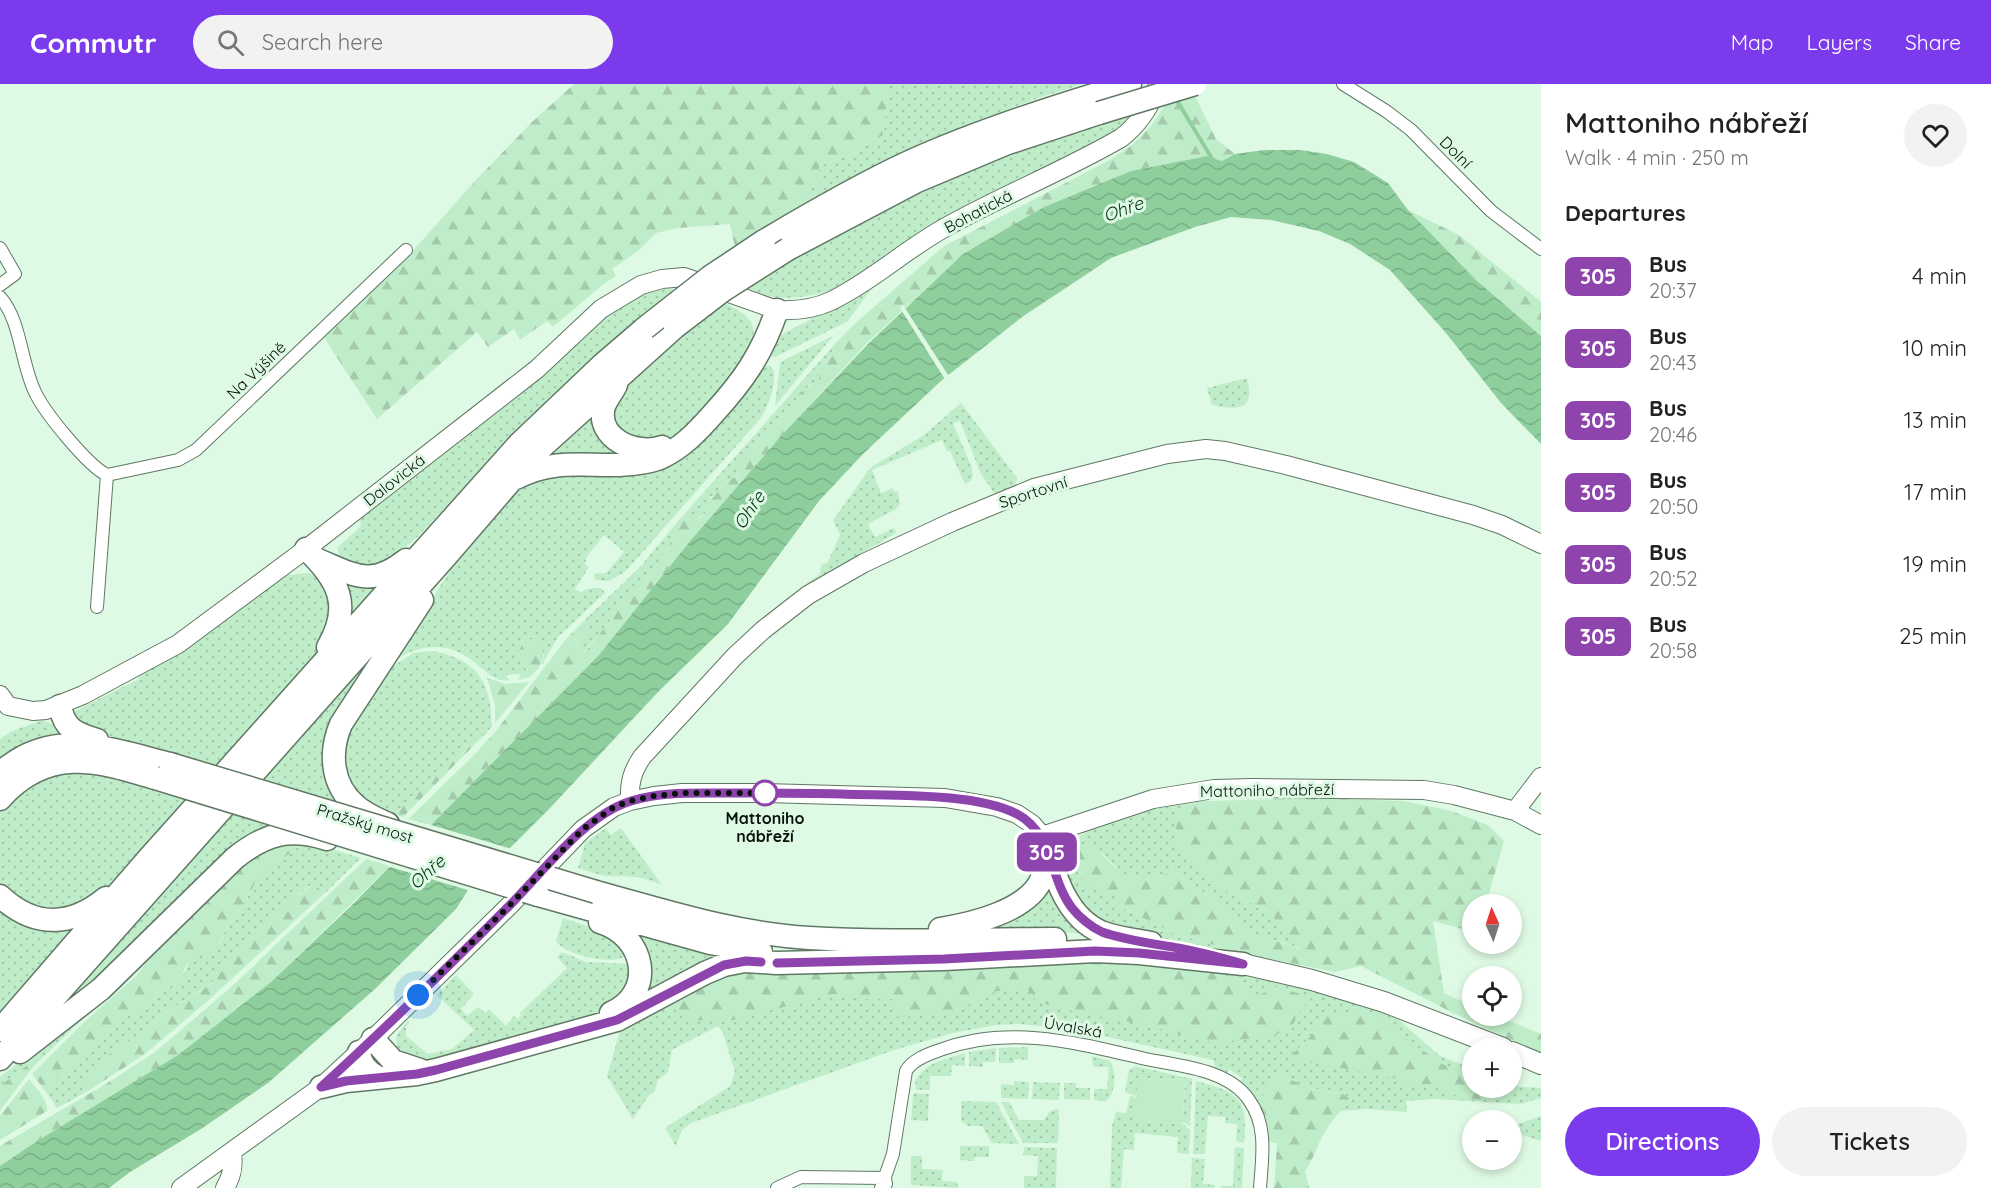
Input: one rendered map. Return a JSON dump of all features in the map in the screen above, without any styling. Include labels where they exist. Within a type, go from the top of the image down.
[{"type":"highway","points":[[0,1059],[534,454],[625,370],[722,291],[788,249],[917,180],[1095,104],[1130,84]]},
{"type":"highway","points":[[0,1030],[149,858],[519,444],[603,364],[645,328],[710,277],[764,241],[908,162],[996,126],[1195,84]]},
{"type":"highway","points":[[512,480],[543,468],[573,463],[619,465],[658,459],[676,449],[701,428],[741,383],[760,352],[777,310]]},
{"type":"highway","points":[[625,370],[604,405],[603,413],[609,431],[617,441],[627,447],[654,450],[672,444],[701,428]]},
{"type":"highway","points":[[312,555],[354,575],[367,578],[397,567],[441,530]]},
{"type":"highway","points":[[413,837],[363,811],[345,794],[336,778],[333,764],[335,741],[341,724],[421,603],[448,554]]},
{"type":"highway","points":[[305,684],[338,631],[341,601],[335,585],[312,555]]},
{"type":"highway","points":[[60,706],[67,726],[76,733],[163,771]]},
{"type":"highway","points":[[0,772],[23,757],[44,748],[68,744],[103,747],[163,771]]},
{"type":"highway","points":[[0,799],[10,788],[31,773],[51,764],[74,760],[163,771]]},
{"type":"highway","name":"Pražský most","points":[[163,771],[413,837],[590,906]]},
{"type":"highway","name":"Pražský most","points":[[163,771],[393,849],[538,895],[590,906]]},
{"type":"highway","points":[[0,1068],[101,989],[250,846],[268,837],[289,833],[309,833],[348,846],[393,849]]},
{"type":"highway","points":[[894,940],[961,926],[1011,908],[1029,895],[1042,878],[1044,842]]},
{"type":"highway","points":[[1044,842],[1064,894],[1072,908],[1101,932],[1200,952],[1243,964]]},
{"type":"highway","points":[[0,896],[12,908],[27,916],[47,920],[64,919],[92,909],[149,858]]},
{"type":"highway","points":[[590,906],[807,938],[894,940],[1104,938],[1146,942]]},
{"type":"highway","points":[[590,906],[710,943],[782,955],[855,961]]},
{"type":"highway","points":[[586,1027],[627,1003],[638,985],[639,969],[638,954],[633,944],[590,906]]},
{"type":"highway","points":[[321,1087],[436,1070],[617,1020],[724,965],[746,961],[777,963],[944,959],[1095,951],[1139,953],[1243,964]]},
{"type":"highway","points":[[377,1077],[362,1063],[366,1045],[381,1050],[393,1061],[416,1070],[436,1070]]},
{"type":"main road","points":[[1243,964],[1312,980],[1384,1002],[1477,1038]]},
{"type":"main road","points":[[1522,1056],[1541,1064]]},
{"type":"street","name":"Bohatická","points":[[777,310],[801,310],[829,302],[945,227],[1112,143],[1133,129],[1151,105],[1159,84]]},
{"type":"street","name":"Dolní","points":[[1343,84],[1386,111],[1410,130],[1491,211],[1541,249]]},
{"type":"street","points":[[0,248],[15,274],[0,285]]},
{"type":"street","name":"Na Výšině","points":[[107,475],[178,460],[196,450],[406,250]]},
{"type":"street","name":"Dalovická","points":[[3,706],[33,711],[60,706],[178,644],[312,555],[537,369],[601,309],[641,285],[662,279],[684,277],[777,310]]},
{"type":"street","points":[[0,297],[12,318],[35,392],[57,423],[97,470],[107,475],[97,607]]},
{"type":"street","name":"Sportovní","points":[[630,801],[629,787],[633,771],[642,756],[735,656],[807,595],[864,563],[952,522],[1034,488],[1167,454],[1206,449],[1225,451],[1473,515],[1541,543]]},
{"type":"street","points":[[1515,811],[1541,777]]},
{"type":"street","name":"Mattoniho nábřeží","points":[[1044,842],[1153,799],[1214,789],[1424,790],[1454,795],[1515,811],[1541,825]]},
{"type":"street","points":[[181,1188],[321,1087],[510,905],[583,829],[614,807],[654,796],[693,793],[945,798],[996,807],[1017,814],[1032,824],[1044,842]]},
{"type":"street","name":"Úvalská","points":[[885,1185],[906,1071],[909,1066],[926,1055],[948,1046],[980,1040],[1020,1037],[1062,1040],[1195,1070],[1227,1080],[1249,1098],[1258,1117],[1263,1146],[1260,1188]]},
{"type":"street","points":[[225,1188],[231,1177],[234,1162],[232,1152]]},
{"type":"street","points":[[777,1188],[801,1177],[885,1185]]},
{"type":"green space","points":[[574,84],[889,84],[883,135],[855,153],[819,166],[820,184],[804,190],[813,200],[735,248],[730,224],[678,228],[656,233],[638,251],[612,269],[616,276],[553,327],[547,321],[520,340],[514,329],[488,347],[477,332],[377,419],[323,336],[410,254],[475,181],[532,122]]},
{"type":"green space","points":[[889,84],[1083,84],[1041,97],[925,141],[811,199],[803,190],[820,184],[819,166],[855,153],[883,135]]},
{"type":"green space","points":[[1195,96],[1216,139],[1235,154],[1222,161],[1207,156],[1131,171],[1044,207],[963,254],[866,344],[781,436],[693,538],[599,655],[431,825],[408,819],[496,731],[566,639],[589,616],[586,636],[577,648],[584,653],[611,620],[616,610],[630,600],[653,571],[674,537],[673,527],[684,516],[693,514],[699,519],[709,510],[706,500],[715,496],[723,482],[738,476],[737,468],[751,455],[769,426],[797,406],[796,396],[819,379],[818,368],[831,356],[834,345],[852,326],[944,246],[1108,161],[1132,145],[1151,126],[1166,104]]},
{"type":"green space","points":[[1139,111],[1105,142],[829,291],[787,298],[767,296],[745,289],[829,234],[994,157]]},
{"type":"green space","points":[[1408,210],[1459,235],[1541,302],[1541,336],[1476,280]]},
{"type":"green space","points":[[878,280],[847,322],[774,357],[769,355],[774,343],[781,335]]},
{"type":"green space","points":[[664,286],[664,289],[681,289],[480,471],[417,537],[394,557],[373,570],[342,561],[337,548],[361,526],[359,515],[415,471],[418,474],[428,466],[427,463],[627,299]]},
{"type":"green space","points":[[723,302],[746,316],[754,331],[753,338],[756,339],[724,392],[676,436],[666,440],[640,443],[612,426],[612,400],[655,353]]},
{"type":"green space","points":[[833,336],[775,406],[780,362]]},
{"type":"green space","points":[[834,345],[831,356],[818,368],[819,379],[809,385],[797,406],[769,426],[751,455],[737,468],[738,476],[723,482],[715,496],[709,497],[709,510],[674,537],[653,571],[630,600],[616,610],[611,620],[583,653],[577,649],[586,636],[589,616],[641,566]]},
{"type":"green space","points":[[763,365],[771,366],[774,385],[760,419],[626,571],[609,581],[595,580],[594,574],[606,573],[624,552],[604,535],[585,559],[587,560],[584,563],[589,567],[575,589],[581,593],[588,589],[601,588],[605,593],[558,637],[542,665],[544,655],[524,640],[518,653],[530,677],[518,680],[521,674],[505,675],[510,680],[499,679],[490,675],[463,654],[442,648],[423,648],[392,661],[453,566],[524,485],[543,474],[620,477],[627,471],[651,466]]},
{"type":"green space","points":[[1247,378],[1249,397],[1246,403],[1236,408],[1212,405],[1207,388]]},
{"type":"green space","points":[[961,403],[1017,478],[1015,487],[997,495],[994,493],[981,474],[960,421],[953,423],[972,468],[971,481],[965,484],[950,451],[947,452],[942,440],[872,470],[881,493],[893,488],[894,491],[898,491],[900,504],[896,509],[868,524],[875,537],[894,528],[896,533],[808,585],[807,583],[820,574],[821,565],[828,562],[840,535],[833,520],[870,468],[924,435]]},
{"type":"green space","points":[[591,416],[637,456],[550,455]]},
{"type":"green space","points":[[305,573],[317,575],[335,607],[319,651],[215,767],[79,729],[75,712],[77,710],[139,679],[137,674],[268,586],[287,575]]},
{"type":"green space","points":[[342,578],[380,586],[349,621]]},
{"type":"green space","points":[[408,611],[338,713],[341,805],[258,780]]},
{"type":"green space","points":[[524,640],[540,641],[543,656],[538,669],[530,677],[518,653]]},
{"type":"green space","points":[[433,651],[461,660],[479,676],[489,697],[492,727],[394,814],[364,800],[350,785],[344,769],[346,735],[389,669],[413,653]]},
{"type":"green space","points":[[487,678],[506,684],[529,682],[495,723],[495,705]]},
{"type":"green space","points":[[43,720],[74,736],[0,764],[0,739],[12,731]]},
{"type":"green space","points":[[492,727],[403,817],[394,814]]},
{"type":"green space","points":[[81,770],[143,784],[144,788],[186,801],[142,848],[113,884],[87,905],[40,911],[6,893],[0,884],[0,810],[32,780]]},
{"type":"green space","points":[[1314,798],[1404,801],[1451,811],[1488,825],[1504,841],[1489,894],[1462,894],[1462,929],[1433,921],[1444,993],[1462,1001],[1462,1017],[1361,966],[1335,972],[1250,955],[1175,934],[1119,906],[1116,893],[1106,896],[1087,885],[1070,862],[1073,847],[1089,844],[1122,873],[1149,880],[1173,871],[1212,898],[1253,934],[1301,949],[1269,912],[1217,886],[1180,852],[1174,842],[1177,821],[1186,805],[1207,801]]},
{"type":"green space","points":[[1190,799],[1207,801],[1186,805],[1177,821],[1174,842],[1217,886],[1269,912],[1303,949],[1253,934],[1212,898],[1173,871],[1149,880],[1122,873],[1101,852],[1119,906],[1175,934],[1250,955],[1115,930],[1076,904],[1061,861],[1067,844],[1093,827],[1124,814]]},
{"type":"green space","points":[[229,813],[274,826],[115,968],[50,1019]]},
{"type":"green space","points":[[606,828],[611,835],[621,828],[662,885],[642,878],[604,876],[578,868],[585,843]]},
{"type":"green space","points":[[304,843],[361,858],[325,893],[313,884],[305,889],[234,953],[212,983],[162,1015],[145,1035],[121,1044],[84,1088],[85,1093],[57,1108],[46,1092],[52,1087],[54,1080],[107,1036],[124,1018],[160,996],[166,988],[183,982],[189,961],[197,954],[207,953],[220,943],[227,927],[252,890],[256,877]]},
{"type":"green space","points":[[304,843],[257,877],[252,890],[227,927],[215,951],[192,959],[185,968],[183,982],[166,988],[160,996],[124,1018],[107,1036],[54,1080],[52,1087],[46,1092],[32,1074],[81,1025],[137,975],[154,952],[242,864],[276,845]]},
{"type":"green space","points":[[366,859],[390,866],[271,982],[178,1055],[0,1166],[0,1146],[155,1052],[229,989]]},
{"type":"green space","points":[[1049,876],[1087,933],[976,930]]},
{"type":"green space","points":[[313,884],[325,893],[210,999],[145,1054],[85,1093],[84,1088],[88,1076],[111,1052],[121,1044],[145,1035],[162,1015],[213,983],[220,969],[234,953]]},
{"type":"green space","points":[[0,905],[75,928],[0,1015]]},
{"type":"green space","points":[[563,918],[602,931],[614,938],[626,955],[612,960],[601,960],[569,951],[556,941]]},
{"type":"green space","points":[[635,933],[718,955],[718,958],[647,998]]},
{"type":"green space","points":[[562,952],[586,962],[635,964],[635,971],[612,1008],[585,1019],[429,1064],[402,1054],[397,1047],[396,1036],[409,1019],[406,1036],[428,1054],[452,1049],[474,1030],[437,995],[456,975],[474,994],[461,1009],[467,1016],[478,1007],[485,1013],[489,1009],[506,1026],[514,1016],[518,1019],[520,1013],[567,968],[557,957]]},
{"type":"green space","points":[[1103,961],[1176,968],[1185,975],[1206,971],[1215,972],[1231,978],[1257,996],[1270,990],[1272,986],[1305,995],[1311,999],[1298,1013],[1294,1023],[1276,1035],[1215,1043],[1142,1024],[1080,1013],[1037,1002],[1028,990],[997,991],[948,1015],[894,1017],[895,999],[864,999],[834,994],[729,1021],[685,1022],[674,1004],[690,996],[695,988],[730,972],[923,971]]},
{"type":"green space","points":[[1206,967],[1288,982],[1399,1020],[1440,1056],[1462,1065],[1462,1098],[1522,1098],[1522,1087],[1541,1088],[1541,1098],[1521,1104],[1434,1099],[1406,1101],[1407,1112],[1367,1109],[1339,1111],[1352,1100],[1343,1094],[1310,1088],[1280,1075],[1258,1103],[1240,1081],[1242,1078],[1229,1069],[1226,1074],[1216,1070],[1213,1060],[1066,1028],[1018,1024],[997,1025],[953,1033],[894,1050],[691,1123],[682,1130],[676,1146],[665,1128],[730,1086],[735,1072],[723,1033],[718,1026],[672,1050],[668,1072],[658,1080],[654,1092],[649,1095],[633,1119],[607,1076],[621,1027],[659,1012],[690,996],[695,989],[741,968]]},
{"type":"green space","points":[[137,968],[64,1037],[0,1086],[0,1077]]},
{"type":"green space","points":[[1356,1009],[1380,1017],[1396,1032],[1442,1064],[1462,1072],[1462,1097],[1427,1084],[1410,1086],[1393,1078],[1288,1058],[1330,1015],[1340,1013],[1350,1016]]},
{"type":"green space","points":[[1481,1026],[1521,1026],[1541,1034],[1541,1054],[1522,1045],[1522,1038],[1507,1038]]},
{"type":"green space","points":[[64,1037],[33,1067],[0,1111],[0,1086]]},
{"type":"green space","points":[[1028,1047],[1028,1060],[1015,1059],[1014,1063],[999,1063],[999,1048]]},
{"type":"green space","points":[[996,1048],[995,1062],[983,1062],[983,1067],[969,1066],[969,1052]]},
{"type":"green space","points":[[965,1053],[965,1066],[952,1065],[951,1076],[930,1076],[930,1090],[916,1090],[915,1082],[924,1070],[936,1062]]},
{"type":"green space","points":[[1092,1056],[1110,1061],[1112,1066],[1114,1087],[1106,1101],[1094,1100],[1094,1089],[1107,1089],[1109,1067],[1093,1067]]},
{"type":"green space","points":[[1135,1066],[1192,1079],[1190,1126],[1183,1122],[1185,1080],[1138,1078],[1137,1096],[1125,1092],[1129,1070]]},
{"type":"green space","points":[[1280,1075],[1310,1088],[1343,1094],[1352,1100],[1328,1126],[1305,1171],[1309,1188],[1274,1188],[1277,1143],[1267,1142],[1267,1124],[1258,1103]]},
{"type":"green space","points":[[1137,1078],[1185,1080],[1183,1123],[1136,1121]]},
{"type":"green space","points":[[29,1079],[44,1098],[47,1111],[0,1140],[0,1116]]},
{"type":"green space","points":[[1014,1081],[1029,1082],[1028,1099],[1001,1098],[1001,1084],[1014,1085]]},
{"type":"green space","points":[[1196,1081],[1222,1089],[1238,1099],[1245,1115],[1244,1143],[1236,1141],[1237,1124],[1225,1123],[1225,1117],[1208,1116],[1205,1154],[1193,1154]]},
{"type":"green space","points":[[1033,1082],[1060,1083],[1059,1100],[1032,1099]]},
{"type":"green space","points":[[1064,1083],[1076,1083],[1076,1088],[1090,1088],[1090,1100],[1064,1099]]},
{"type":"green space","points":[[916,1093],[929,1094],[928,1121],[911,1120],[913,1095]]},
{"type":"green space","points":[[1130,1096],[1137,1097],[1136,1121],[1182,1123],[1190,1130],[1189,1154],[1177,1153],[1178,1137],[1135,1133],[1134,1150],[1124,1149],[1121,1188],[1110,1188],[1112,1126],[1116,1111],[1126,1114]]},
{"type":"green space","points":[[1466,1098],[1486,1098],[1483,1101]]},
{"type":"green space","points":[[961,1101],[996,1102],[1019,1144],[992,1143],[982,1126],[968,1126],[961,1121]]},
{"type":"green space","points":[[1001,1102],[1009,1102],[1019,1120],[1044,1120],[1050,1111],[1057,1109],[1059,1111],[1058,1143],[1023,1143]]},
{"type":"green space","points":[[1541,1116],[1541,1141],[1522,1135],[1522,1123]]},
{"type":"green space","points":[[960,1146],[989,1146],[989,1157],[975,1157],[974,1161],[960,1160]]},
{"type":"green space","points":[[1024,1147],[1057,1148],[1056,1188],[1024,1188],[1024,1176],[1037,1176],[1038,1156],[1023,1155]]},
{"type":"green space","points":[[1235,1147],[1244,1148],[1242,1188],[1221,1188],[1221,1186],[1233,1186]]},
{"type":"green space","points":[[911,1156],[922,1156],[922,1169],[943,1170],[942,1181],[957,1182],[958,1188],[911,1185]]},
{"type":"green space","points":[[1192,1158],[1205,1159],[1203,1184],[1215,1185],[1215,1188],[1191,1188]]},
{"type":"water","name":"Ohře","points":[[1264,150],[1300,150],[1327,154],[1354,162],[1388,183],[1408,210],[1476,280],[1541,336],[1541,444],[1501,403],[1446,333],[1390,270],[1350,244],[1319,231],[1271,220],[1231,217],[1195,227],[1111,258],[1022,317],[942,380],[863,454],[819,501],[728,624],[658,692],[551,807],[468,890],[456,909],[375,989],[268,1083],[109,1188],[0,1188],[0,1166],[178,1055],[271,982],[351,906],[599,655],[691,540],[781,436],[868,344],[963,254],[1044,207],[1131,171],[1207,156],[1222,161],[1235,154]]},
{"type":"pier","points":[[903,305],[950,378],[946,381],[900,308]]},
{"type":"pier","points":[[428,824],[512,849],[471,891],[387,866]]},
{"type":"waterway","points":[[1176,99],[1214,162]]},
{"type":"bus line","name":"305","points":[[761,962],[746,961],[724,965],[617,1020],[436,1070],[398,1077],[346,1081],[321,1087],[510,905],[583,829],[614,807],[654,796],[682,793],[914,796],[945,798],[996,807],[1017,814],[1032,824],[1042,836],[1055,874],[1072,908],[1101,932],[1200,952],[1243,964],[1139,953],[1095,951],[944,959],[777,963]]},
{"type":"place","name":"Mattoniho nábřeží","points":[[765,793]]},
{"type":"route","points":[[418,995],[510,905],[583,829],[614,807],[654,796],[682,793],[765,793]]}]
